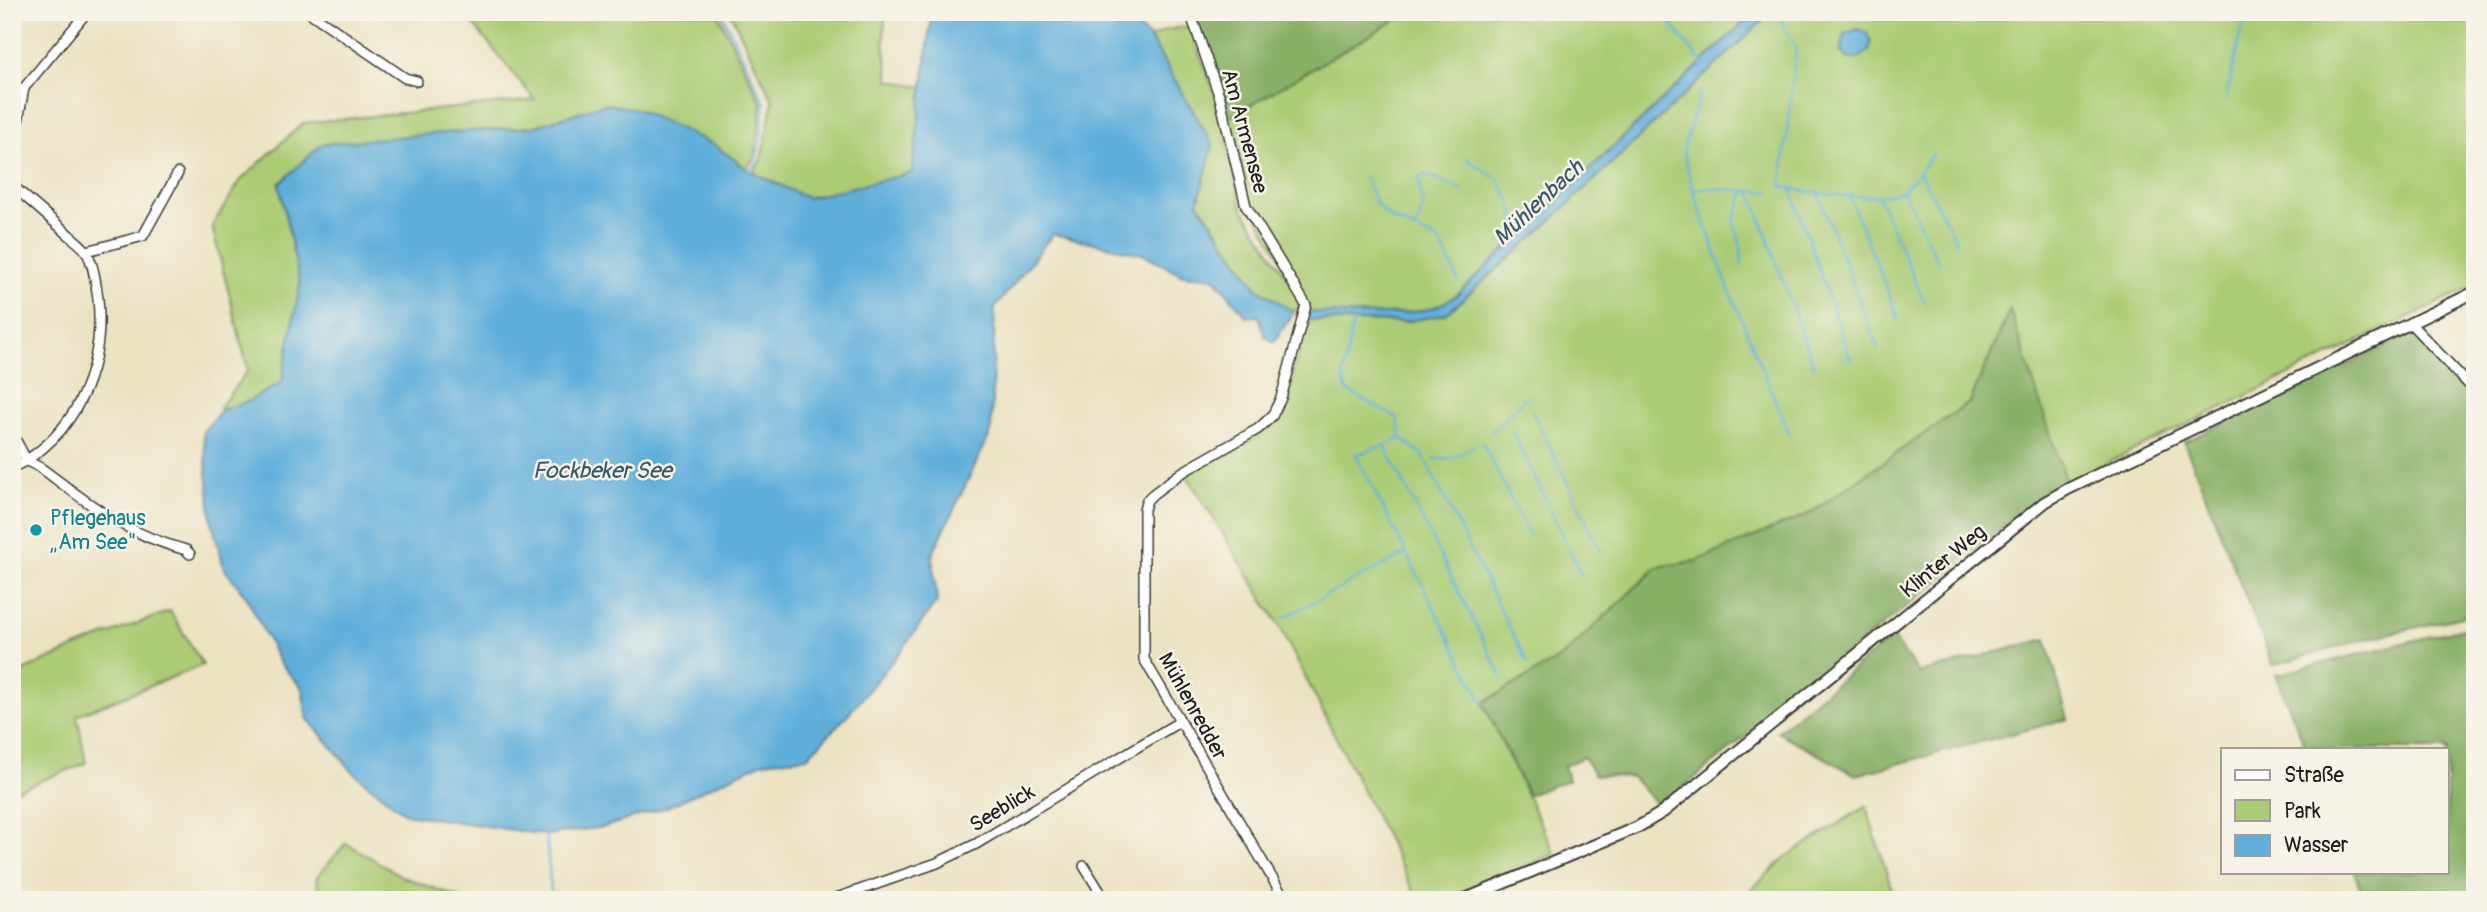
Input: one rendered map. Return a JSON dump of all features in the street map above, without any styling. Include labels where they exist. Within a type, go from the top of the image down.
[{"type":"street","points":[[12,174],[24,89],[87,12]]},
{"type":"street","points":[[309,12],[405,78],[417,81]]},
{"type":"street","name":"Am Armensee","points":[[1144,509],[1147,500],[1181,473],[1258,429],[1272,416],[1282,398],[1306,305],[1246,206],[1220,98],[1190,12]]},
{"type":"street","points":[[87,251],[143,236],[178,173]]},
{"type":"street","points":[[12,185],[87,251],[96,282],[100,320],[97,356],[87,388],[74,414],[51,442],[27,461],[12,468]]},
{"type":"street","name":"Klinter Weg","points":[[1463,900],[1638,827],[1663,812],[2045,502],[2475,292]]},
{"type":"street","points":[[2410,323],[2475,391]]},
{"type":"street","points":[[12,433],[27,461],[41,468],[114,521],[141,536],[186,550],[190,554]]},
{"type":"street","name":"Mühlenredder","points":[[1144,509],[1144,659],[1285,900]]},
{"type":"street","name":"Seeblick","points":[[831,900],[937,863],[976,844],[1179,722]]},
{"type":"street","points":[[1084,866],[1105,900]]},
{"type":"green space","points":[[463,12],[717,12],[762,104],[754,157],[746,169],[713,144],[605,104],[533,127],[429,134],[279,184],[300,284],[282,382],[249,401],[221,410],[220,407],[248,370],[212,226],[241,180],[303,123],[535,100]]},
{"type":"green space","points":[[730,12],[885,12],[884,41],[889,80],[923,87],[913,173],[807,198],[753,173],[761,160],[773,101]]},
{"type":"green space","points":[[1191,12],[1409,12],[1230,117]]},
{"type":"green space","points":[[1409,12],[1755,12],[1456,296],[1435,307],[1404,313],[1306,311],[1308,305],[1250,204],[1230,117]]},
{"type":"green space","points":[[1772,12],[2475,12],[2475,285],[2066,483],[2009,311],[1970,402],[1809,514],[1696,561],[1657,567],[1563,656],[1483,703],[1555,854],[1445,900],[1418,900],[1279,625],[1186,474],[1258,435],[1275,420],[1290,386],[1305,320],[1404,322],[1446,314],[1541,230]]},
{"type":"green space","points":[[1189,26],[1217,99],[1242,207],[1304,304],[1294,312],[1257,288],[1198,202],[1212,145],[1150,38],[1167,30]]},
{"type":"green space","points":[[2010,310],[2066,483],[2042,496],[1659,807],[1632,777],[1595,775],[1583,757],[1564,766],[1568,780],[1528,795],[1483,703],[1563,656],[1657,567],[1696,561],[1809,514],[1970,402]]},
{"type":"green space","points":[[2414,332],[2475,400],[2475,614],[2366,639],[2273,665],[2184,442]]},
{"type":"green space","points":[[170,611],[203,665],[77,715],[86,763],[12,792],[12,676],[83,644]]},
{"type":"green space","points":[[2475,625],[2475,900],[2365,900],[2355,874],[2448,874],[2448,748],[2306,748],[2276,675]]},
{"type":"green space","points":[[1892,637],[1919,673],[2046,639],[2068,719],[1856,775],[1777,732]]},
{"type":"green space","points":[[1866,806],[1895,900],[1740,900],[1786,857]]},
{"type":"green space","points":[[346,843],[403,877],[466,900],[321,900],[316,878]]},
{"type":"water","name":"Fockbeker See","points":[[932,12],[1122,12],[1150,38],[1213,145],[1198,203],[1257,288],[1294,312],[1274,342],[1265,337],[1259,316],[1247,317],[1215,278],[1183,275],[1143,254],[1053,234],[995,308],[991,432],[932,555],[937,601],[901,651],[846,717],[807,757],[763,762],[667,807],[604,827],[546,835],[406,814],[355,774],[307,718],[302,688],[279,662],[247,598],[224,568],[212,523],[203,432],[221,410],[249,401],[282,382],[300,284],[279,184],[322,144],[533,127],[605,104],[637,109],[713,144],[750,171],[807,198],[912,173]]},
{"type":"water","points":[[1755,12],[1772,12],[1541,230],[1446,314],[1404,322],[1305,320],[1306,311],[1370,314],[1420,311],[1456,296]]},
{"type":"water","points":[[1858,29],[1867,33],[1871,42],[1869,51],[1857,59],[1847,58],[1840,51],[1845,34]]},
{"type":"waterway","points":[[721,12],[765,104],[757,159],[750,171]]},
{"type":"waterway","points":[[1661,12],[1703,64]]},
{"type":"waterway","points":[[1777,12],[1796,48],[1781,186],[1845,196],[1895,193],[1909,184],[1933,154]]},
{"type":"waterway","points":[[2226,99],[2241,31],[2251,12]]},
{"type":"waterway","points":[[2322,12],[2324,23]]},
{"type":"waterway","points":[[1700,93],[1683,150],[1693,190],[1724,277],[1790,435]]},
{"type":"waterway","name":"Mühlenbach","points":[[1465,158],[1498,179],[1509,199],[1522,239]]},
{"type":"waterway","points":[[1919,171],[1957,242]]},
{"type":"waterway","points":[[1416,229],[1423,208],[1418,177],[1428,175],[1463,191]]},
{"type":"waterway","points":[[1365,177],[1377,205],[1391,218],[1439,241],[1459,281]]},
{"type":"waterway","points":[[1693,190],[1703,188],[1770,192]]},
{"type":"waterway","points":[[1791,189],[1851,361]]},
{"type":"waterway","points":[[1903,190],[1939,264]]},
{"type":"waterway","points":[[1742,265],[1741,246],[1734,222],[1745,191]]},
{"type":"waterway","points":[[1751,192],[1814,367]]},
{"type":"waterway","points":[[1819,195],[1878,349]]},
{"type":"waterway","points":[[1849,196],[1899,319]]},
{"type":"waterway","points":[[1878,196],[1924,301]]},
{"type":"waterway","points":[[1353,322],[1343,376],[1346,390],[1397,418],[1401,433],[1397,441],[1356,455],[1483,703]]},
{"type":"waterway","points":[[1492,432],[1527,396]]},
{"type":"waterway","points":[[1532,411],[1601,551]]},
{"type":"waterway","points":[[1512,430],[1582,576]]},
{"type":"waterway","points":[[1399,437],[1422,454],[1528,664]]},
{"type":"waterway","points":[[1482,442],[1529,535]]},
{"type":"waterway","points":[[1385,446],[1503,679]]},
{"type":"waterway","points":[[1434,459],[1451,458],[1475,446]]},
{"type":"waterway","points":[[1285,617],[1405,554]]},
{"type":"waterway","points":[[546,835],[551,891]]},
{"type":"place","name":"Pflegehaus „Am See\"","points":[[36,530]]}]
